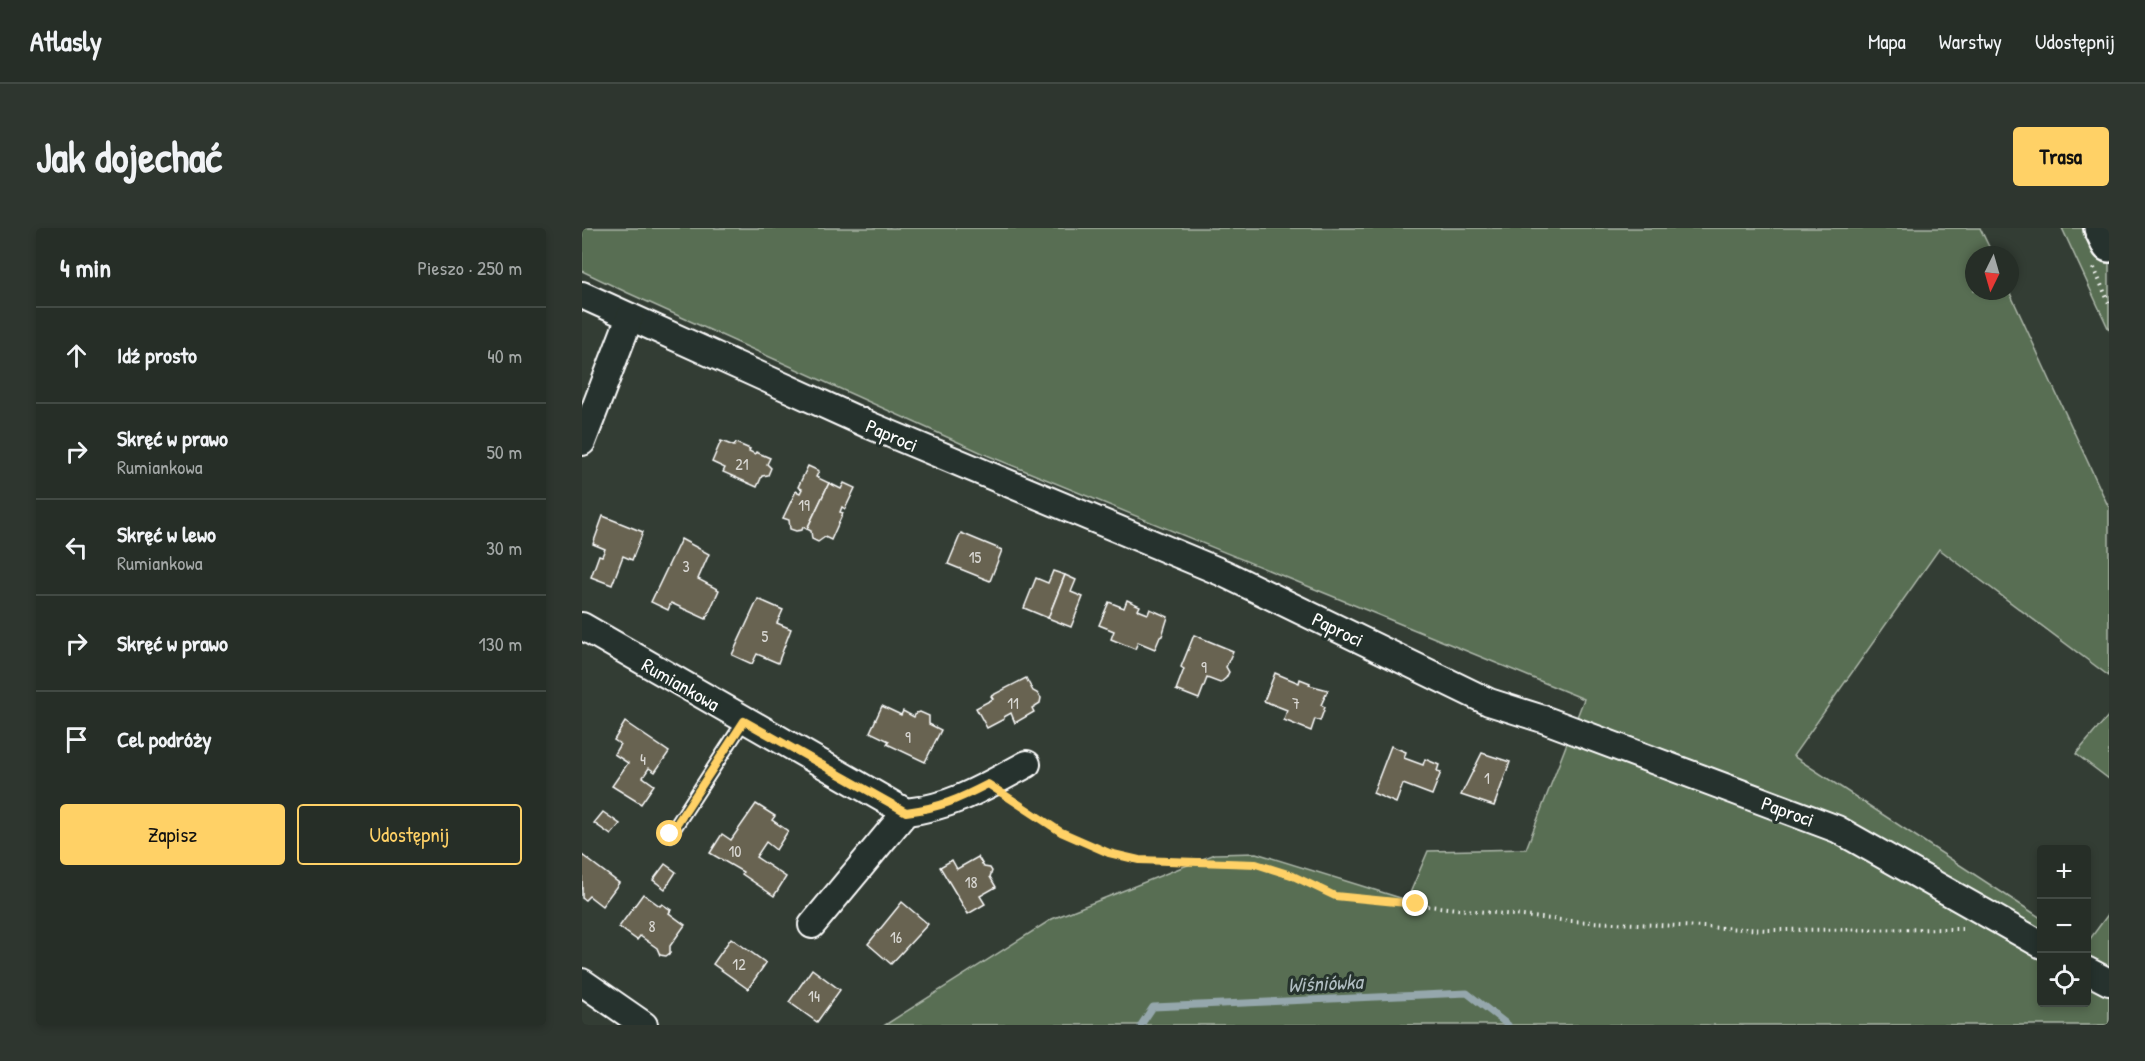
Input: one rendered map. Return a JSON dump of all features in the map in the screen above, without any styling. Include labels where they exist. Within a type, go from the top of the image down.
[{"type":"street","points":[[2102,228],[2109,245]]},
{"type":"street","name":"Paproci","points":[[582,295],[869,425],[1223,573],[1489,702],[1543,719],[1837,829],[2037,942]]},
{"type":"street","points":[[582,442],[630,317]]},
{"type":"street","name":"Rumiankowa","points":[[582,626],[906,812]]},
{"type":"street","points":[[812,925],[906,812],[930,809],[954,802],[1027,764]]},
{"type":"street","points":[[2091,973],[2109,982]]},
{"type":"street","points":[[582,982],[644,1025]]},
{"type":"lane","points":[[670,834],[744,721]]},
{"type":"path","points":[[988,784],[1061,832],[1109,853],[1139,860],[1256,864],[1291,875],[1335,896],[1570,921],[1768,930],[1966,929]]},
{"type":"green space","points":[[582,228],[1980,228],[1989,246],[1965,246],[1965,300],[2013,300],[2109,508],[2109,676],[1939,549],[1793,756],[2037,915],[2037,1007],[2091,1007],[2091,938],[2109,913],[2109,1025],[885,1025],[1052,919],[1215,854],[1256,853],[1407,900],[1428,851],[1526,849],[1584,699],[989,456],[582,271]]},
{"type":"green space","points":[[2062,228],[2109,228],[2109,330]]},
{"type":"green space","points":[[2109,715],[2109,779],[2076,754]]},
{"type":"building","points":[[721,441],[734,446],[736,443],[750,449],[749,451],[755,454],[756,452],[770,458],[767,464],[771,468],[768,475],[762,476],[757,487],[723,472],[725,468],[712,462]]},
{"type":"building","points":[[808,466],[819,471],[816,477],[829,483],[807,529],[803,527],[802,530],[796,531],[790,529],[789,520],[783,518],[796,491],[800,493],[802,489],[798,487]]},
{"type":"building","points":[[829,483],[841,489],[844,483],[855,488],[845,509],[842,507],[840,512],[843,513],[831,540],[825,537],[818,542],[812,539],[811,531],[807,529]]},
{"type":"building","points":[[603,516],[643,532],[632,560],[623,556],[612,585],[591,577],[599,555],[602,556],[605,549],[593,544]]},
{"type":"building","points":[[961,533],[1002,550],[990,581],[948,564]]},
{"type":"building","points":[[681,539],[709,554],[698,579],[719,590],[706,619],[671,603],[668,610],[651,602]]},
{"type":"building","points":[[1053,571],[1065,575],[1048,618],[1024,608],[1036,578],[1048,583]]},
{"type":"building","points":[[1065,575],[1076,580],[1071,592],[1083,597],[1071,627],[1048,618]]},
{"type":"building","points":[[758,599],[783,610],[777,623],[791,629],[778,663],[757,654],[752,664],[732,655]]},
{"type":"building","points":[[1127,600],[1140,606],[1138,610],[1148,614],[1150,609],[1168,617],[1155,649],[1138,642],[1135,649],[1111,639],[1114,631],[1099,625],[1109,602],[1124,608]]},
{"type":"building","points":[[1194,635],[1233,651],[1226,667],[1229,672],[1226,678],[1220,683],[1207,678],[1199,699],[1176,690],[1184,669],[1181,667]]},
{"type":"building","points":[[1275,673],[1299,683],[1300,679],[1310,683],[1309,685],[1328,690],[1321,705],[1325,707],[1320,721],[1315,719],[1311,731],[1284,720],[1287,710],[1264,701]]},
{"type":"building","points":[[1026,678],[1033,691],[1041,698],[1040,703],[1032,708],[1034,712],[1015,723],[1011,713],[987,728],[976,708],[993,699],[991,696]]},
{"type":"building","points":[[882,706],[901,715],[903,711],[914,717],[920,712],[929,716],[929,724],[941,730],[925,762],[887,744],[889,741],[870,732]]},
{"type":"building","points":[[625,722],[669,752],[655,772],[649,768],[643,777],[654,785],[641,804],[612,786],[628,763],[614,754],[620,744],[614,740]]},
{"type":"building","points":[[1391,746],[1406,752],[1404,758],[1423,765],[1425,759],[1439,765],[1437,771],[1441,772],[1432,795],[1403,784],[1396,803],[1373,793]]},
{"type":"building","points":[[1482,753],[1510,762],[1494,806],[1461,795]]},
{"type":"building","points":[[756,804],[775,816],[772,820],[788,831],[776,850],[766,842],[756,857],[786,877],[774,896],[742,874],[743,872],[710,853],[722,834],[731,840]]},
{"type":"building","points":[[603,812],[620,824],[611,835],[594,823]]},
{"type":"building","points":[[582,855],[619,883],[602,906],[589,896],[585,900],[582,898]]},
{"type":"building","points":[[978,857],[984,867],[992,871],[990,877],[996,887],[980,896],[985,904],[968,914],[940,867],[952,860],[957,869]]},
{"type":"building","points":[[665,864],[676,872],[665,889],[653,880]]},
{"type":"building","points":[[643,894],[660,906],[662,904],[671,910],[669,913],[685,925],[670,946],[670,953],[666,956],[660,955],[657,948],[640,936],[637,940],[619,927]]},
{"type":"building","points":[[902,902],[928,924],[891,964],[868,944]]},
{"type":"building","points":[[731,938],[766,963],[748,989],[713,964]]},
{"type":"building","points":[[812,969],[840,990],[817,1022],[789,1002]]},
{"type":"waterway","name":"Wiśniówka","points":[[1141,1025],[1153,1007],[1467,993],[1508,1025]]},
{"type":"route","points":[[670,834],[744,721],[906,812],[930,809],[954,802],[988,784],[1061,832],[1109,853],[1139,860],[1256,864],[1291,875],[1335,896],[1416,904]]}]
